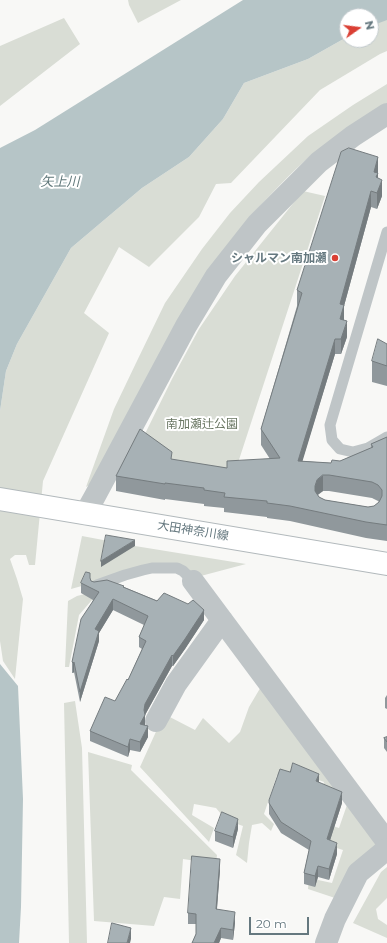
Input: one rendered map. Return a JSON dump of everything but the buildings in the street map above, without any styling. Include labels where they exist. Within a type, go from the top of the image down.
[{"type":"main road","name":"大田神奈川線","points":[[0,499],[387,564]]},
{"type":"street","points":[[76,512],[95,496],[186,326],[216,276],[257,224],[318,162],[353,136],[387,114]]},
{"type":"street","points":[[193,581],[387,842]]},
{"type":"street","points":[[156,721],[176,684],[222,620]]},
{"type":"street","points":[[326,943],[335,919],[358,873],[387,849]]},
{"type":"lane","points":[[387,232],[330,425],[332,440],[340,449],[353,452],[368,448],[387,437]]},
{"type":"lane","points":[[96,586],[125,574],[152,568],[177,568],[183,571],[193,581]]},
{"type":"green space","points":[[128,0],[181,0],[138,23]]},
{"type":"green space","points":[[64,18],[80,44],[0,106],[0,46]]},
{"type":"green space","points":[[387,19],[387,51],[320,90],[231,183],[216,184],[199,217],[149,267],[119,247],[84,313],[109,333],[43,481],[35,565],[29,565],[26,555],[15,555],[10,559],[23,599],[15,679],[3,661],[0,641],[0,411],[6,371],[17,344],[71,248],[142,188],[189,157],[223,119],[244,83],[308,59],[339,42],[339,48],[379,48],[379,22]]},
{"type":"green space","points":[[387,84],[387,103],[341,133],[314,153],[289,175],[251,216],[91,484],[86,487],[114,409],[165,303],[202,249],[230,213],[259,182],[308,136]]},
{"type":"green space","name":"南加瀬辻公園","points":[[303,191],[325,196],[236,469],[177,467],[141,442],[199,329],[235,276]]},
{"type":"green space","points":[[82,536],[246,564],[197,577],[180,564],[96,582],[71,589]]},
{"type":"green space","points":[[121,582],[92,600],[79,615],[69,667],[65,667],[68,601],[77,596],[97,591]]},
{"type":"green space","points":[[262,685],[381,842],[335,898],[308,889],[309,878],[332,883],[343,850],[318,842],[326,824],[339,828],[348,802],[321,791],[324,782],[292,770],[288,779],[277,775],[264,814],[274,824],[271,831],[262,823],[252,825],[247,863],[236,855],[243,826],[226,820],[216,808],[194,804],[192,815],[214,828],[209,842],[140,767],[164,714],[195,730],[203,718],[229,743],[240,732],[249,707]]},
{"type":"green space","points":[[75,701],[82,748],[87,943],[69,943],[64,703]]},
{"type":"green space","points":[[88,752],[132,765],[131,770],[217,855],[216,864],[183,859],[180,899],[164,897],[154,926],[94,921]]},
{"type":"green space","points":[[387,867],[387,898],[376,909],[378,919],[387,925],[387,938],[353,923],[381,872]]},
{"type":"water","name":"矢上川","points":[[243,0],[387,0],[387,20],[379,23],[379,8],[339,8],[339,42],[308,59],[244,83],[223,119],[189,157],[142,188],[71,248],[17,344],[6,371],[0,411],[0,148],[35,130]]},
{"type":"water","points":[[0,664],[18,686],[23,799],[19,943],[0,943]]},
{"type":"place","name":"シャルマン南加瀬","points":[[335,258]]}]
